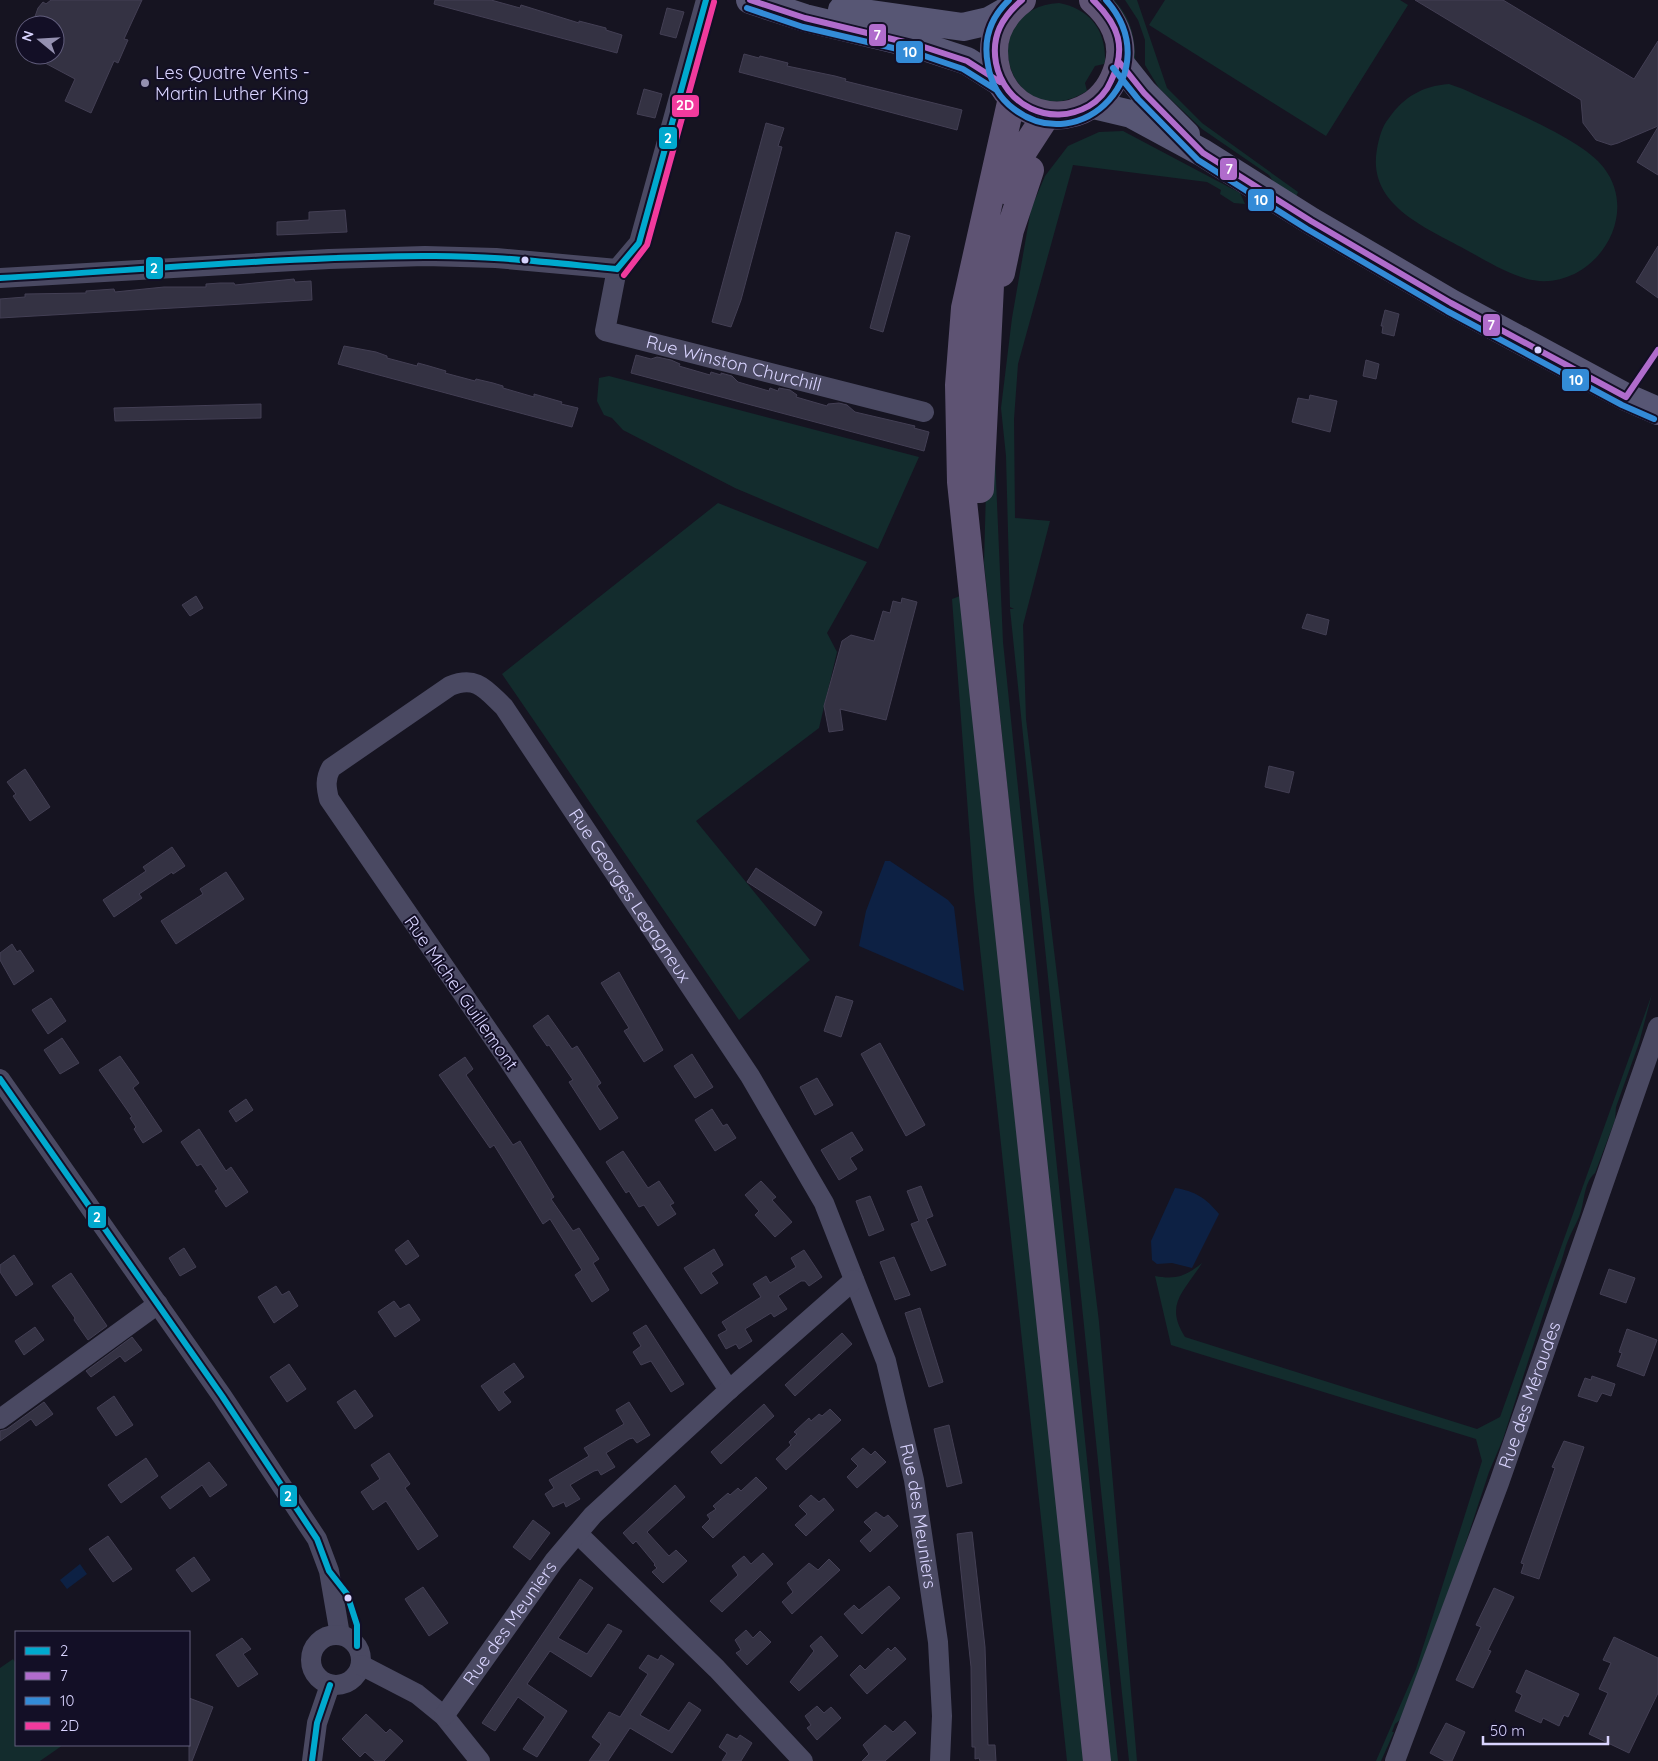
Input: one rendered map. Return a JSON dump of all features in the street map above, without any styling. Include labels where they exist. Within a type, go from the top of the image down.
[{"type":"main road","points":[[750,0],[805,18],[931,49],[967,61],[1028,109],[1056,116],[1080,112],[1093,105],[1106,93],[1115,79],[1120,63],[1120,45],[1116,28],[1106,12],[1093,0]]},
{"type":"main road","points":[[777,0],[963,27],[989,21],[1016,5]]},
{"type":"main road","points":[[1016,5],[1000,25],[994,43],[994,63],[1006,90],[1005,135],[989,193],[965,308],[959,386],[961,482],[966,538],[980,640],[1097,1761]]},
{"type":"main road","points":[[1120,63],[1144,93],[1203,153]]},
{"type":"main road","points":[[1093,105],[1131,114],[1203,153],[1451,303],[1626,397],[1658,411]]},
{"type":"main road","points":[[980,640],[980,451],[984,363],[1010,230],[1032,164],[1056,116]]},
{"type":"street","name":"Rue Winston Churchill","points":[[706,0],[640,243],[617,270],[605,331],[924,412]]},
{"type":"street","points":[[0,278],[328,259],[425,256],[496,258],[617,270]]},
{"type":"street","name":"Rue Georges Legagneux","points":[[390,726],[450,686],[461,681],[479,683],[504,707],[750,1076],[824,1204]]},
{"type":"street","name":"Rue Michel Guillemont","points":[[390,726],[331,768],[327,775],[326,787],[329,799],[507,1058],[729,1390]]},
{"type":"street","name":"Rue des Méraudes","points":[[1396,1761],[1499,1483],[1658,1027]]},
{"type":"street","points":[[0,1079],[222,1396],[317,1539],[329,1572],[340,1635]]},
{"type":"street","name":"Rue des Meuniers","points":[[824,1204],[886,1361],[914,1480],[938,1642],[942,1716],[940,1761]]},
{"type":"street","name":"Rue des Meuniers","points":[[444,1716],[548,1569],[593,1515],[729,1390],[854,1280]]},
{"type":"street","points":[[0,1419],[158,1304]]},
{"type":"street","points":[[578,1534],[717,1669],[803,1761]]},
{"type":"street","points":[[340,1635],[350,1639],[357,1646],[361,1655],[361,1665],[350,1682],[344,1685],[330,1686],[322,1682],[312,1668],[312,1651],[323,1638],[340,1635]]},
{"type":"street","points":[[361,1665],[418,1694],[444,1716],[480,1761]]},
{"type":"street","points":[[312,1761],[318,1723],[330,1686]]},
{"type":"green space","points":[[1109,0],[1114,0],[1129,22],[1134,39],[1135,66]]},
{"type":"green space","points":[[1125,0],[1137,0],[1167,88],[1202,123],[1298,192],[1296,197],[1275,184],[1269,175],[1202,129],[1159,88],[1145,65],[1145,40],[1138,20]]},
{"type":"green space","points":[[1165,0],[1400,0],[1408,5],[1326,136],[1149,25]]},
{"type":"green space","points":[[1059,3],[1079,10],[1094,23],[1103,40],[1105,50],[1104,64],[1095,66],[1085,83],[1087,91],[1060,101],[1037,98],[1020,86],[1010,67],[1008,46],[1015,26],[1031,10]]},
{"type":"green space","points":[[1449,84],[1559,134],[1578,145],[1604,168],[1615,189],[1617,211],[1612,232],[1601,251],[1586,267],[1566,277],[1544,281],[1521,277],[1498,267],[1430,230],[1415,221],[1389,198],[1380,184],[1376,168],[1377,149],[1384,125],[1407,99],[1430,87]]},
{"type":"green space","points":[[1123,131],[1240,193],[1245,204],[1234,203],[1220,194],[1221,190],[1207,182],[1073,165],[1018,364],[1014,419],[1015,518],[1050,521],[1023,625],[1026,719],[1099,1322],[1137,1761],[1129,1761],[1010,609],[1014,609],[1010,607],[1006,456],[1001,408],[1012,318],[1031,209],[1045,176],[1068,146],[1099,132]]},
{"type":"green space","points":[[609,376],[919,457],[878,549],[735,488],[623,430],[612,418],[604,415],[597,401],[599,378]]},
{"type":"green space","points":[[994,434],[1003,642],[1118,1761],[1109,1761],[984,563],[986,490]]},
{"type":"green space","points":[[718,503],[867,562],[827,633],[837,652],[819,728],[696,821],[810,960],[739,1020],[502,674]]},
{"type":"green space","points":[[960,596],[1085,1761],[1067,1761],[974,892],[952,599]]},
{"type":"green space","points":[[1652,994],[1639,1043],[1616,1107],[1615,1120],[1595,1173],[1588,1182],[1581,1212],[1566,1246],[1503,1439],[1489,1472],[1459,1563],[1400,1720],[1395,1724],[1392,1732],[1394,1732],[1381,1761],[1376,1761],[1416,1669],[1482,1461],[1476,1439],[1171,1345],[1155,1276],[1180,1276],[1202,1263],[1183,1290],[1176,1307],[1179,1326],[1185,1337],[1477,1429],[1500,1417]]},
{"type":"green space","points":[[13,1659],[15,1662],[15,1746],[62,1746],[40,1761],[0,1761],[0,1668]]},
{"type":"water","points":[[885,861],[890,861],[948,900],[954,907],[964,991],[859,946],[866,911]]},
{"type":"water","points":[[1175,1188],[1200,1196],[1219,1214],[1192,1268],[1172,1263],[1157,1264],[1152,1260],[1151,1241]]},
{"type":"water","points":[[80,1564],[87,1574],[67,1589],[60,1580]]},
{"type":"building","points":[[51,0],[142,0],[124,39],[128,40],[118,63],[114,61],[91,113],[65,101],[75,79],[49,65],[65,65],[65,15],[36,15],[43,2],[46,4]]},
{"type":"building","points":[[435,0],[491,0],[520,8],[521,5],[579,23],[579,21],[606,28],[606,30],[622,35],[617,53],[434,4]]},
{"type":"building","points":[[1415,0],[1503,0],[1634,79],[1658,41],[1658,126],[1611,145],[1596,140],[1583,123],[1581,100]]},
{"type":"building","points":[[667,8],[684,12],[676,38],[660,34]]},
{"type":"building","points":[[744,54],[788,63],[787,66],[835,76],[846,79],[845,81],[962,110],[957,130],[739,72]]},
{"type":"building","points":[[644,89],[662,94],[655,118],[637,114]]},
{"type":"building","points":[[766,123],[784,128],[778,146],[782,147],[741,300],[731,327],[712,322]]},
{"type":"building","points":[[1658,127],[1658,175],[1637,162]]},
{"type":"building","points":[[345,210],[347,232],[277,235],[277,222],[309,220],[309,212]]},
{"type":"building","points":[[896,232],[910,236],[883,332],[870,328]]},
{"type":"building","points":[[1658,246],[1658,298],[1636,282]]},
{"type":"building","points":[[294,279],[295,282],[311,281],[312,300],[0,318],[0,299],[25,297],[25,294],[86,293],[86,291],[114,289],[115,292],[164,287],[206,287],[206,284],[234,283],[235,285]]},
{"type":"building","points":[[1385,310],[1399,314],[1394,336],[1382,333],[1383,326],[1381,326]]},
{"type":"building","points":[[344,346],[376,352],[387,356],[387,358],[417,366],[418,363],[446,371],[445,373],[475,381],[476,379],[493,383],[503,386],[503,388],[534,397],[534,394],[578,408],[572,427],[338,364]]},
{"type":"building","points":[[636,355],[651,359],[657,357],[671,360],[680,364],[679,366],[710,375],[711,372],[721,375],[721,373],[732,376],[738,382],[769,391],[770,388],[778,391],[779,388],[790,390],[797,395],[796,397],[827,406],[828,404],[839,403],[847,405],[855,412],[915,426],[914,428],[929,432],[924,451],[631,373]]},
{"type":"building","points":[[1366,360],[1379,364],[1376,379],[1363,376]]},
{"type":"building","points":[[1310,395],[1337,401],[1330,432],[1292,422],[1298,398],[1309,400]]},
{"type":"building","points":[[261,404],[261,418],[115,421],[114,408]]},
{"type":"building","points":[[196,596],[203,608],[190,616],[182,605]]},
{"type":"building","points":[[902,598],[917,602],[886,720],[840,709],[843,730],[829,732],[824,706],[842,641],[851,635],[874,641],[883,611],[890,613],[893,601],[901,603]]},
{"type":"building","points":[[1307,614],[1329,620],[1326,635],[1302,628]]},
{"type":"building","points":[[1269,766],[1294,772],[1289,793],[1265,787]]},
{"type":"building","points":[[25,769],[50,807],[30,821],[13,796],[16,794],[7,782]]},
{"type":"building","points":[[172,847],[185,866],[173,874],[172,872],[139,894],[142,898],[114,917],[103,900],[146,871],[143,867]]},
{"type":"building","points":[[756,868],[822,912],[815,926],[747,882]]},
{"type":"building","points":[[226,872],[244,899],[176,944],[161,921],[203,894],[200,889]]},
{"type":"building","points":[[12,944],[17,952],[20,950],[34,971],[14,985],[0,960],[0,953]]},
{"type":"building","points":[[619,972],[663,1050],[644,1062],[624,1031],[629,1028],[601,983]]},
{"type":"building","points":[[836,996],[853,1001],[841,1037],[824,1031]]},
{"type":"building","points":[[51,998],[66,1021],[48,1034],[32,1010]]},
{"type":"building","points":[[548,1015],[572,1049],[577,1046],[601,1083],[597,1086],[618,1118],[600,1130],[569,1082],[573,1080],[549,1045],[547,1046],[533,1026]]},
{"type":"building","points":[[62,1038],[79,1063],[60,1074],[44,1050]]},
{"type":"building","points":[[880,1043],[925,1125],[906,1136],[861,1054]]},
{"type":"building","points":[[692,1054],[713,1087],[695,1098],[674,1066]]},
{"type":"building","points":[[120,1056],[139,1083],[133,1088],[162,1131],[143,1143],[134,1129],[136,1127],[130,1118],[132,1117],[99,1070]]},
{"type":"building","points":[[465,1057],[473,1069],[466,1075],[513,1145],[520,1141],[554,1197],[551,1199],[573,1231],[579,1228],[599,1259],[593,1263],[609,1290],[592,1302],[575,1275],[582,1270],[550,1219],[543,1224],[494,1145],[490,1148],[439,1075]]},
{"type":"building","points":[[817,1078],[833,1105],[815,1115],[800,1087]]},
{"type":"building","points":[[246,1099],[253,1110],[236,1122],[229,1111]]},
{"type":"building","points":[[712,1109],[723,1126],[727,1124],[736,1138],[715,1151],[695,1120]]},
{"type":"building","points":[[199,1129],[226,1171],[231,1167],[248,1192],[226,1207],[215,1191],[218,1189],[201,1164],[197,1166],[181,1142]]},
{"type":"building","points":[[852,1132],[863,1150],[850,1158],[857,1169],[839,1180],[821,1150]]},
{"type":"building","points":[[623,1151],[648,1188],[659,1181],[674,1203],[670,1205],[676,1214],[658,1226],[644,1205],[639,1207],[629,1191],[626,1193],[606,1162]]},
{"type":"building","points":[[761,1181],[776,1197],[772,1200],[792,1222],[775,1237],[755,1215],[759,1211],[745,1195]]},
{"type":"building","points":[[921,1186],[933,1216],[926,1219],[946,1265],[931,1271],[911,1224],[919,1221],[907,1191]]},
{"type":"building","points":[[870,1196],[884,1230],[869,1236],[856,1201]]},
{"type":"building","points":[[408,1240],[419,1256],[406,1265],[395,1250]]},
{"type":"building","points":[[184,1248],[196,1267],[180,1276],[169,1258]]},
{"type":"building","points":[[714,1249],[723,1265],[711,1273],[718,1283],[701,1294],[684,1268]]},
{"type":"building","points":[[804,1250],[822,1277],[809,1286],[805,1281],[801,1281],[778,1296],[787,1309],[774,1317],[771,1313],[745,1329],[752,1341],[739,1349],[736,1344],[726,1349],[718,1335],[727,1330],[722,1322],[761,1297],[753,1284],[766,1276],[770,1283],[796,1267],[791,1258]]},
{"type":"building","points":[[14,1255],[33,1284],[16,1296],[0,1272],[0,1265]]},
{"type":"building","points":[[894,1257],[910,1295],[895,1300],[880,1262]]},
{"type":"building","points":[[1609,1269],[1635,1278],[1626,1303],[1600,1294]]},
{"type":"building","points":[[71,1273],[107,1326],[88,1340],[52,1286]]},
{"type":"building","points":[[276,1286],[282,1295],[289,1291],[298,1306],[274,1323],[258,1297]]},
{"type":"building","points":[[394,1301],[400,1309],[409,1304],[420,1320],[395,1337],[378,1312]]},
{"type":"building","points":[[920,1308],[943,1382],[929,1387],[905,1313]]},
{"type":"building","points":[[646,1325],[684,1384],[671,1392],[651,1361],[641,1365],[633,1352],[641,1346],[633,1333]]},
{"type":"building","points":[[35,1327],[44,1340],[24,1355],[15,1341]]},
{"type":"building","points":[[1627,1329],[1657,1340],[1644,1376],[1617,1366],[1622,1353],[1619,1352]]},
{"type":"building","points":[[842,1333],[852,1344],[795,1396],[785,1385]]},
{"type":"building","points":[[132,1337],[142,1350],[125,1362],[120,1356],[91,1377],[86,1371]]},
{"type":"building","points":[[514,1363],[524,1377],[503,1392],[511,1402],[499,1411],[481,1386]]},
{"type":"building","points":[[289,1364],[306,1389],[287,1402],[270,1377]]},
{"type":"building","points":[[1592,1376],[1615,1384],[1611,1396],[1602,1393],[1597,1402],[1578,1396],[1585,1378],[1591,1380]]},
{"type":"building","points":[[355,1390],[373,1416],[355,1429],[337,1402]]},
{"type":"building","points":[[114,1396],[133,1425],[116,1436],[97,1408]]},
{"type":"building","points":[[44,1402],[53,1414],[36,1426],[31,1419],[0,1441],[0,1431],[7,1429]]},
{"type":"building","points":[[629,1402],[650,1435],[637,1443],[633,1438],[629,1439],[606,1453],[615,1467],[601,1475],[598,1470],[594,1471],[570,1485],[580,1499],[566,1507],[564,1502],[553,1507],[545,1494],[554,1488],[549,1480],[589,1456],[584,1448],[624,1424],[616,1410]]},
{"type":"building","points":[[764,1404],[774,1416],[721,1464],[711,1452]]},
{"type":"building","points":[[830,1409],[841,1420],[786,1470],[776,1459],[791,1445],[789,1442],[797,1434],[794,1432],[809,1418],[811,1421],[819,1414],[822,1416]]},
{"type":"building","points":[[949,1425],[962,1483],[947,1487],[934,1429]]},
{"type":"building","points":[[1564,1441],[1584,1447],[1539,1579],[1521,1573],[1524,1564],[1521,1563],[1555,1468],[1552,1467]]},
{"type":"building","points":[[863,1448],[871,1455],[875,1451],[886,1462],[857,1488],[847,1477],[858,1466],[851,1459]]},
{"type":"building","points":[[389,1453],[410,1484],[405,1488],[438,1536],[418,1550],[386,1501],[373,1510],[361,1492],[380,1479],[371,1465]]},
{"type":"building","points":[[146,1458],[158,1476],[121,1503],[108,1485]]},
{"type":"building","points":[[209,1462],[227,1485],[210,1497],[202,1485],[170,1509],[161,1497]]},
{"type":"building","points":[[756,1477],[767,1488],[713,1538],[702,1527],[710,1519],[707,1515],[716,1509],[713,1506],[728,1493],[730,1495],[738,1488],[741,1491]]},
{"type":"building","points":[[675,1485],[685,1497],[647,1532],[669,1556],[676,1550],[687,1561],[663,1583],[652,1572],[657,1568],[655,1564],[636,1541],[633,1544],[623,1533]]},
{"type":"building","points":[[811,1495],[819,1502],[824,1498],[834,1510],[806,1536],[795,1525],[807,1514],[799,1506]]},
{"type":"building","points":[[876,1512],[884,1518],[888,1515],[898,1526],[870,1552],[860,1541],[872,1530],[864,1522]]},
{"type":"building","points":[[533,1520],[550,1533],[530,1560],[513,1547]]},
{"type":"building","points":[[972,1532],[985,1647],[988,1745],[995,1745],[996,1761],[980,1761],[979,1758],[975,1759],[975,1747],[972,1747],[971,1667],[957,1534]]},
{"type":"building","points":[[108,1536],[132,1569],[113,1582],[89,1549]]},
{"type":"building","points":[[763,1553],[773,1564],[722,1612],[710,1601],[738,1575],[732,1566],[744,1556],[751,1564]]},
{"type":"building","points":[[194,1557],[210,1580],[192,1592],[176,1570]]},
{"type":"building","points":[[829,1559],[840,1570],[792,1614],[782,1602],[793,1592],[787,1583],[809,1563],[818,1570]]},
{"type":"building","points":[[580,1579],[593,1588],[558,1638],[587,1654],[608,1624],[622,1631],[591,1677],[550,1651],[527,1684],[567,1711],[537,1757],[523,1749],[545,1717],[518,1697],[495,1731],[482,1723]]},
{"type":"building","points":[[889,1586],[900,1598],[862,1634],[844,1614],[854,1605],[859,1610]]},
{"type":"building","points":[[423,1587],[448,1623],[429,1636],[405,1599]]},
{"type":"building","points":[[1494,1588],[1514,1597],[1488,1650],[1491,1651],[1473,1688],[1456,1680],[1481,1627],[1476,1625]]},
{"type":"building","points":[[746,1630],[753,1638],[760,1631],[771,1642],[747,1665],[736,1653],[741,1650],[735,1640]]},
{"type":"building","points":[[821,1636],[838,1656],[799,1691],[790,1682],[814,1651],[810,1646]]},
{"type":"building","points":[[1614,1637],[1658,1658],[1658,1693],[1629,1753],[1589,1734],[1608,1693],[1599,1689],[1611,1663],[1603,1660]]},
{"type":"building","points":[[242,1638],[251,1649],[243,1654],[258,1674],[238,1687],[216,1655]]},
{"type":"building","points":[[895,1647],[906,1659],[867,1694],[850,1675],[860,1665],[865,1670],[888,1648],[891,1651]]},
{"type":"building","points":[[648,1655],[658,1660],[661,1655],[674,1664],[640,1715],[669,1731],[689,1702],[701,1710],[672,1753],[630,1728],[608,1761],[589,1761],[601,1744],[592,1737],[609,1712],[620,1717],[648,1674],[639,1668]]},
{"type":"building","points":[[1526,1670],[1579,1694],[1568,1717],[1564,1715],[1559,1726],[1543,1718],[1541,1723],[1515,1711],[1522,1695],[1516,1692]]},
{"type":"building","points":[[190,1698],[213,1707],[192,1761],[189,1761]]},
{"type":"building","points":[[817,1706],[824,1713],[831,1707],[841,1718],[817,1740],[807,1728],[811,1725],[805,1716]]},
{"type":"building","points":[[366,1714],[386,1733],[390,1729],[403,1741],[384,1761],[375,1761],[365,1752],[360,1757],[342,1739]]},
{"type":"building","points":[[905,1721],[916,1733],[885,1761],[862,1761],[869,1754],[863,1745],[885,1725],[893,1732]]},
{"type":"building","points":[[1446,1723],[1465,1732],[1452,1761],[1445,1761],[1430,1753]]},
{"type":"building","points":[[727,1734],[737,1739],[740,1735],[752,1743],[741,1761],[722,1761],[727,1753],[719,1747]]},
{"type":"transit line","name":"2","points":[[617,269],[639,243],[706,0]]},
{"type":"transit line","name":"7","points":[[750,0],[805,18],[921,46],[967,61],[1000,82]]},
{"type":"transit line","name":"10","points":[[1009,0],[997,14],[987,38],[986,47],[989,72],[994,84],[1000,95],[1014,109],[1040,122],[1066,123],[1089,116],[1109,100],[1122,79],[1128,54],[1123,27],[1106,0]]},
{"type":"transit line","name":"7","points":[[1022,0],[1009,13],[1000,28],[995,44],[996,63],[1008,91],[1019,101],[1045,113],[1059,114],[1074,112],[1096,101],[1107,88],[1116,69],[1119,58],[1118,38],[1109,19],[1093,0]]},
{"type":"transit line","name":"2D","points":[[624,275],[647,245],[714,2]]},
{"type":"transit line","name":"10","points":[[747,8],[803,27],[919,54],[963,69],[995,89]]},
{"type":"transit line","name":"7","points":[[1120,63],[1144,93],[1203,153],[1311,221],[1451,303],[1626,397]]},
{"type":"transit line","name":"10","points":[[1113,68],[1138,99],[1198,160],[1307,229],[1447,311],[1622,405],[1654,419]]},
{"type":"transit line","name":"2","points":[[0,278],[265,261],[424,256],[497,258],[617,269]]},
{"type":"transit line","name":"7","points":[[1626,397],[1658,350]]},
{"type":"transit line","name":"2","points":[[0,1079],[222,1396],[317,1539],[329,1571],[347,1594],[357,1625],[357,1646]]},
{"type":"transit line","name":"2","points":[[312,1761],[317,1723],[330,1685]]},
{"type":"place","name":"Les Quatre Vents - Martin Luther King","points":[[145,83]]}]
